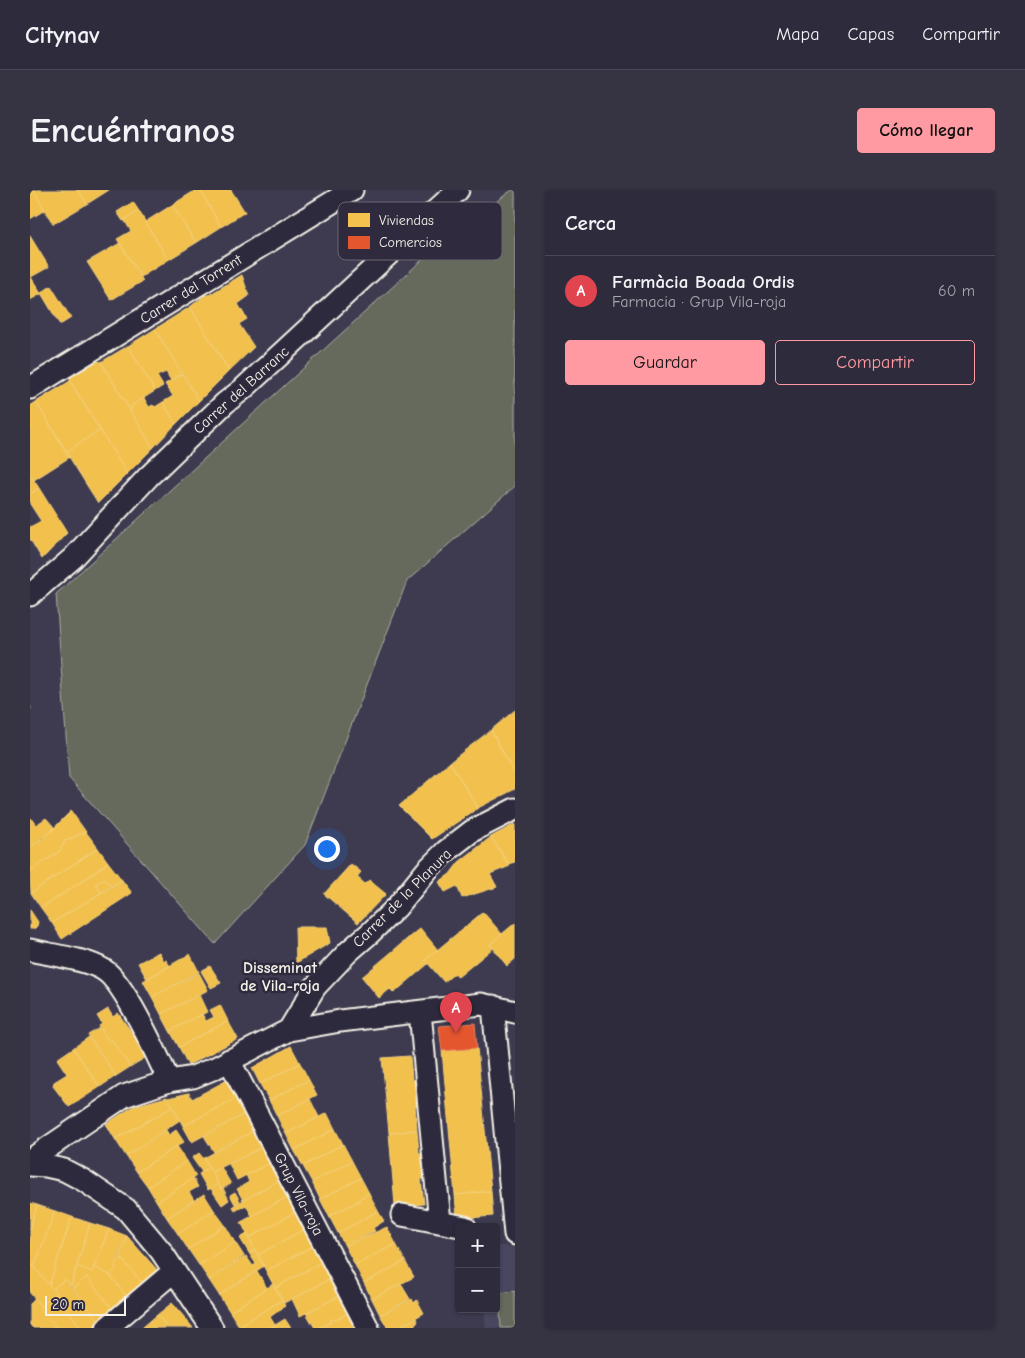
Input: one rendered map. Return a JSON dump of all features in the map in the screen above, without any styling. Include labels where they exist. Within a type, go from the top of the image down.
[{"type":"street","name":"Carrer del Torrent","points":[[30,388],[352,190]]},
{"type":"street","name":"Carrer del Barranc","points":[[445,202],[458,190]]},
{"type":"street","name":"Carrer del Barranc","points":[[33,585],[73,558],[148,477],[224,403],[243,389],[382,260]]},
{"type":"street","name":"Carrer de la Planura","points":[[289,1030],[315,987],[348,952],[396,908],[433,863],[472,831],[515,808]]},
{"type":"street","points":[[30,950],[94,965],[105,970],[117,982],[157,1054],[169,1081]]},
{"type":"street","points":[[35,1164],[124,1096],[169,1081],[194,1077],[289,1030],[340,1021],[481,1004],[508,1009],[515,1235],[500,1233]]},
{"type":"street","points":[[420,1012],[440,1222]]},
{"type":"street","name":"Grup Vila-roja","points":[[229,1060],[368,1328]]},
{"type":"street","points":[[35,1164],[64,1170],[83,1180],[126,1209],[161,1251],[212,1328]]},
{"type":"street","points":[[402,1215],[455,1225]]},
{"type":"street","points":[[107,1328],[174,1271]]},
{"type":"path","points":[[30,708],[36,709]]},
{"type":"shaded area","points":[[500,1246],[515,1248],[515,1328],[486,1328],[484,1313],[500,1313]]},
{"type":"green space","points":[[512,190],[515,190],[515,486],[407,581],[305,845],[215,944],[69,778],[56,594],[422,260],[502,260],[502,202],[496,202]]},
{"type":"green space","points":[[515,1291],[515,1328],[501,1328],[500,1293]]},
{"type":"building: Viviendas","points":[[30,190],[33,190],[45,210],[30,219]]},
{"type":"building: Viviendas","points":[[33,190],[79,190],[87,204],[53,224]]},
{"type":"building: Viviendas","points":[[79,190],[109,190],[87,204]]},
{"type":"building: Viviendas","points":[[196,190],[200,190],[221,227],[196,243],[172,205]]},
{"type":"building: Viviendas","points":[[200,190],[231,190],[245,212],[221,227]]},
{"type":"building: Viviendas","points":[[133,202],[139,211],[123,221],[117,212]]},
{"type":"building: Viviendas","points":[[172,205],[196,243],[168,260],[145,222]]},
{"type":"building: Viviendas","points":[[139,211],[168,260],[141,277],[117,239],[131,231],[124,220]]},
{"type":"building: Viviendas","points":[[30,236],[49,267],[31,277],[30,276]]},
{"type":"building: Viviendas","points":[[120,243],[143,281],[111,300],[87,262]]},
{"type":"building: Viviendas","points":[[242,275],[249,296],[238,304],[247,319],[239,324],[254,347],[229,371],[190,307],[205,295],[209,295]]},
{"type":"building: Viviendas","points":[[30,278],[41,294],[30,300]]},
{"type":"building: Viviendas","points":[[51,286],[71,318],[60,325],[41,293]]},
{"type":"building: Viviendas","points":[[190,307],[229,371],[199,401],[155,329]]},
{"type":"building: Viviendas","points":[[155,329],[182,374],[171,381],[166,372],[157,376],[163,386],[155,391],[128,346]]},
{"type":"building: Viviendas","points":[[128,346],[155,391],[131,406],[132,409],[130,410],[101,362]]},
{"type":"building: Viviendas","points":[[96,361],[101,362],[153,448],[127,474],[70,381],[70,377]]},
{"type":"building: Viviendas","points":[[182,374],[199,401],[176,424],[163,402],[173,396],[165,384]]},
{"type":"building: Viviendas","points":[[70,381],[100,430],[66,452],[36,402]]},
{"type":"building: Viviendas","points":[[144,398],[149,407],[153,405],[155,407],[163,402],[176,424],[153,448],[130,410],[132,409],[131,406]]},
{"type":"building: Viviendas","points":[[36,402],[70,457],[34,480],[30,474],[30,406]]},
{"type":"building: Viviendas","points":[[100,430],[127,474],[98,503],[66,452]]},
{"type":"building: Viviendas","points":[[30,474],[39,488],[30,494]]},
{"type":"building: Viviendas","points":[[39,488],[67,533],[42,559],[30,539],[30,527],[41,521],[30,504],[30,494]]},
{"type":"building: Viviendas","points":[[515,710],[515,775],[491,730]]},
{"type":"building: Viviendas","points":[[491,730],[515,775],[515,789],[478,808],[450,762]]},
{"type":"building: Viviendas","points":[[450,762],[478,808],[432,839],[399,806]]},
{"type":"building: Viviendas","points":[[71,811],[86,832],[65,841],[60,851],[30,871],[30,848],[44,838]]},
{"type":"building: Viviendas","points":[[30,817],[36,825],[46,818],[55,828],[30,848]]},
{"type":"building: Viviendas","points":[[515,824],[515,862],[508,864],[491,837]]},
{"type":"building: Viviendas","points":[[86,832],[98,848],[31,893],[30,871],[60,851],[65,841]]},
{"type":"building: Viviendas","points":[[491,837],[510,866],[490,874],[497,887],[462,898],[457,886],[445,892],[439,882],[450,874],[459,862]]},
{"type":"building: Viviendas","points":[[98,848],[108,862],[41,908],[31,893]]},
{"type":"building: Viviendas","points":[[108,862],[122,880],[111,886],[105,878],[96,884],[101,893],[52,923],[41,908]]},
{"type":"building: Viviendas","points":[[351,864],[361,872],[357,877],[365,884],[369,880],[386,894],[358,923],[324,894]]},
{"type":"building: Viviendas","points":[[105,878],[111,886],[101,893],[96,884]]},
{"type":"building: Viviendas","points":[[122,880],[132,893],[62,939],[52,923]]},
{"type":"building: Viviendas","points":[[30,910],[38,922],[34,929],[30,929]]},
{"type":"building: Viviendas","points":[[483,912],[502,934],[490,944],[493,948],[458,977],[455,973],[444,982],[425,960]]},
{"type":"building: Viviendas","points":[[515,923],[515,959],[507,966],[490,944]]},
{"type":"building: Viviendas","points":[[295,927],[327,927],[330,943],[296,963]]},
{"type":"building: Viviendas","points":[[420,928],[438,950],[425,960],[428,964],[394,993],[390,989],[379,998],[362,977]]},
{"type":"building: Viviendas","points":[[159,952],[164,961],[166,960],[170,966],[147,979],[138,963]]},
{"type":"building: Viviendas","points":[[190,954],[199,972],[152,997],[143,981]]},
{"type":"building: Viviendas","points":[[210,966],[221,983],[211,988],[201,971]]},
{"type":"building: Viviendas","points":[[199,973],[208,990],[161,1014],[152,997]]},
{"type":"building: Viviendas","points":[[199,995],[207,1012],[170,1031],[161,1014]]},
{"type":"building: Viviendas","points":[[220,1005],[228,1021],[179,1047],[170,1031],[202,1014],[206,1021],[214,1017],[210,1010]]},
{"type":"building: Viviendas","points":[[108,1009],[113,1017],[118,1013],[148,1056],[130,1067],[112,1040],[109,1042],[99,1026],[102,1024],[97,1016]]},
{"type":"building: Viviendas","points":[[228,1021],[238,1039],[188,1065],[179,1047]]},
{"type":"building: Viviendas","points":[[100,1028],[109,1042],[112,1040],[130,1067],[116,1076],[88,1035]]},
{"type":"building: Viviendas","points":[[89,1037],[116,1076],[100,1087],[73,1048]]},
{"type":"building: Viviendas","points":[[291,1046],[300,1063],[260,1084],[252,1068]]},
{"type":"building: Viviendas","points":[[73,1048],[100,1087],[69,1107],[53,1086],[54,1082],[67,1074],[57,1059]]},
{"type":"building: Viviendas","points":[[477,1048],[491,1191],[455,1195],[442,1051]]},
{"type":"building: Viviendas","points":[[410,1056],[412,1080],[417,1080],[419,1106],[415,1106],[417,1130],[389,1133],[382,1058]]},
{"type":"building: Viviendas","points":[[300,1063],[309,1080],[269,1100],[260,1084]]},
{"type":"building: Viviendas","points":[[231,1078],[240,1096],[183,1126],[168,1098],[189,1093],[192,1099]]},
{"type":"building: Viviendas","points":[[309,1080],[317,1095],[277,1116],[269,1100]]},
{"type":"building: Viviendas","points":[[240,1096],[248,1112],[192,1142],[183,1126]]},
{"type":"building: Viviendas","points":[[167,1097],[173,1107],[115,1139],[106,1124],[134,1106]]},
{"type":"building: Viviendas","points":[[310,1099],[319,1117],[286,1134],[277,1116]]},
{"type":"building: Viviendas","points":[[173,1107],[180,1120],[126,1156],[115,1139]]},
{"type":"building: Viviendas","points":[[248,1112],[257,1129],[214,1152],[204,1136]]},
{"type":"building: Viviendas","points":[[327,1113],[335,1129],[294,1150],[286,1134]]},
{"type":"building: Viviendas","points":[[257,1129],[266,1145],[212,1172],[204,1158]]},
{"type":"building: Viviendas","points":[[335,1129],[343,1144],[303,1166],[294,1150]]},
{"type":"building: Viviendas","points":[[166,1130],[169,1135],[176,1130],[184,1142],[137,1172],[126,1156]]},
{"type":"building: Viviendas","points":[[417,1130],[419,1153],[423,1153],[426,1179],[421,1179],[424,1204],[395,1206],[389,1133]]},
{"type":"building: Viviendas","points":[[343,1144],[352,1161],[312,1182],[303,1166]]},
{"type":"building: Viviendas","points":[[266,1145],[274,1161],[237,1180],[229,1164]]},
{"type":"building: Viviendas","points":[[177,1146],[187,1161],[148,1187],[137,1172]]},
{"type":"building: Viviendas","points":[[199,1153],[209,1167],[202,1172],[192,1158]]},
{"type":"building: Viviendas","points":[[187,1161],[196,1176],[157,1202],[148,1187]]},
{"type":"building: Viviendas","points":[[274,1161],[283,1178],[243,1200],[237,1189],[249,1182],[246,1175]]},
{"type":"building: Viviendas","points":[[352,1161],[361,1178],[320,1199],[312,1182]]},
{"type":"building: Viviendas","points":[[209,1167],[218,1184],[208,1190],[199,1174]]},
{"type":"building: Viviendas","points":[[221,1167],[231,1184],[221,1189],[212,1172]]},
{"type":"building: Viviendas","points":[[193,1178],[198,1187],[189,1192],[194,1200],[167,1218],[157,1202]]},
{"type":"building: Viviendas","points":[[283,1178],[291,1195],[252,1216],[246,1205],[235,1211],[233,1206]]},
{"type":"building: Viviendas","points":[[361,1178],[369,1193],[359,1199],[359,1201],[329,1216],[320,1199]]},
{"type":"building: Viviendas","points":[[218,1184],[221,1189],[223,1188],[229,1200],[222,1205],[211,1189]]},
{"type":"building: Viviendas","points":[[491,1191],[493,1216],[457,1219],[455,1195]]},
{"type":"building: Viviendas","points":[[235,1192],[240,1201],[235,1204],[230,1195]]},
{"type":"building: Viviendas","points":[[369,1193],[378,1211],[338,1233],[329,1216],[359,1201],[359,1199]]},
{"type":"building: Viviendas","points":[[204,1194],[214,1210],[178,1234],[167,1218]]},
{"type":"building: Viviendas","points":[[291,1195],[299,1210],[249,1238],[241,1222]]},
{"type":"building: Viviendas","points":[[30,1203],[37,1205],[30,1229]]},
{"type":"building: Viviendas","points":[[37,1205],[55,1211],[34,1267],[30,1262],[30,1229]]},
{"type":"building: Viviendas","points":[[214,1210],[225,1225],[188,1249],[178,1234]]},
{"type":"building: Viviendas","points":[[299,1210],[308,1227],[258,1255],[249,1238]]},
{"type":"building: Viviendas","points":[[55,1211],[72,1217],[49,1285],[34,1267]]},
{"type":"building: Viviendas","points":[[378,1211],[384,1221],[373,1228],[375,1231],[345,1246],[338,1233]]},
{"type":"building: Viviendas","points":[[72,1217],[90,1223],[71,1285],[65,1279],[53,1289],[49,1285]]},
{"type":"building: Viviendas","points":[[90,1223],[109,1229],[92,1272],[77,1266]]},
{"type":"building: Viviendas","points":[[225,1225],[235,1242],[199,1265],[188,1249]]},
{"type":"building: Viviendas","points":[[308,1227],[317,1244],[266,1271],[258,1255]]},
{"type":"building: Viviendas","points":[[387,1227],[396,1244],[355,1265],[345,1246]]},
{"type":"building: Viviendas","points":[[109,1229],[127,1236],[115,1267],[116,1269],[110,1275],[94,1267]]},
{"type":"building: Viviendas","points":[[247,1234],[255,1250],[249,1253],[240,1238]]},
{"type":"building: Viviendas","points":[[127,1236],[159,1272],[144,1285],[120,1257]]},
{"type":"building: Viviendas","points":[[235,1242],[244,1256],[209,1280],[199,1265]]},
{"type":"building: Viviendas","points":[[317,1244],[325,1260],[275,1288],[266,1271]]},
{"type":"building: Viviendas","points":[[396,1244],[405,1261],[364,1283],[355,1265]]},
{"type":"building: Viviendas","points":[[255,1250],[264,1266],[219,1295],[209,1280],[246,1256],[253,1266],[256,1264],[249,1253]]},
{"type":"building: Viviendas","points":[[120,1257],[144,1285],[128,1299],[110,1275],[116,1269],[115,1267]]},
{"type":"building: Viviendas","points":[[325,1260],[334,1277],[284,1303],[275,1288]]},
{"type":"building: Viviendas","points":[[405,1261],[414,1277],[372,1299],[364,1283]]},
{"type":"building: Viviendas","points":[[30,1262],[56,1293],[41,1306],[30,1293]]},
{"type":"building: Viviendas","points":[[77,1266],[92,1272],[94,1267],[110,1275],[128,1299],[114,1311],[87,1277],[73,1288],[71,1285]]},
{"type":"building: Viviendas","points":[[257,1271],[267,1288],[230,1312],[219,1295]]},
{"type":"building: Viviendas","points":[[87,1277],[114,1311],[100,1322],[73,1288]]},
{"type":"building: Viviendas","points":[[334,1277],[343,1294],[300,1316],[292,1299]]},
{"type":"building: Viviendas","points":[[65,1279],[100,1322],[93,1328],[82,1328],[62,1304],[64,1303],[53,1289]]},
{"type":"building: Viviendas","points":[[273,1284],[282,1300],[239,1326],[230,1312]]},
{"type":"building: Viviendas","points":[[401,1284],[410,1299],[380,1315],[372,1299]]},
{"type":"building: Viviendas","points":[[56,1293],[64,1303],[62,1304],[82,1328],[57,1328],[39,1308]]},
{"type":"building: Viviendas","points":[[343,1294],[352,1311],[319,1328],[315,1328],[306,1313]]},
{"type":"building: Viviendas","points":[[35,1299],[41,1306],[39,1308],[57,1328],[33,1328],[30,1325],[30,1304]]},
{"type":"building: Viviendas","points":[[412,1299],[414,1303],[417,1300],[424,1313],[397,1328],[388,1328],[380,1315]]},
{"type":"building: Viviendas","points":[[282,1300],[285,1306],[270,1317],[275,1325],[270,1328],[241,1328],[239,1326]]},
{"type":"building: Viviendas","points":[[172,1303],[193,1328],[168,1328],[157,1315]]},
{"type":"building: Viviendas","points":[[352,1311],[360,1328],[319,1328],[330,1321]]},
{"type":"building: Viviendas","points":[[157,1315],[168,1328],[143,1328],[143,1327]]},
{"type":"building: Viviendas","points":[[416,1318],[418,1322],[414,1325],[416,1328],[397,1328]]},
{"type":"building: Viviendas","points":[[285,1319],[291,1328],[270,1328]]},
{"type":"building: Comercios","points":[[475,1023],[477,1048],[442,1051],[439,1026]]},
{"type":"place","name":"Farmàcia Boada Ordis","points":[[456,1033]]},
{"type":"district","name":"Disseminat de Vila-roja","points":[[280,977]]}]
